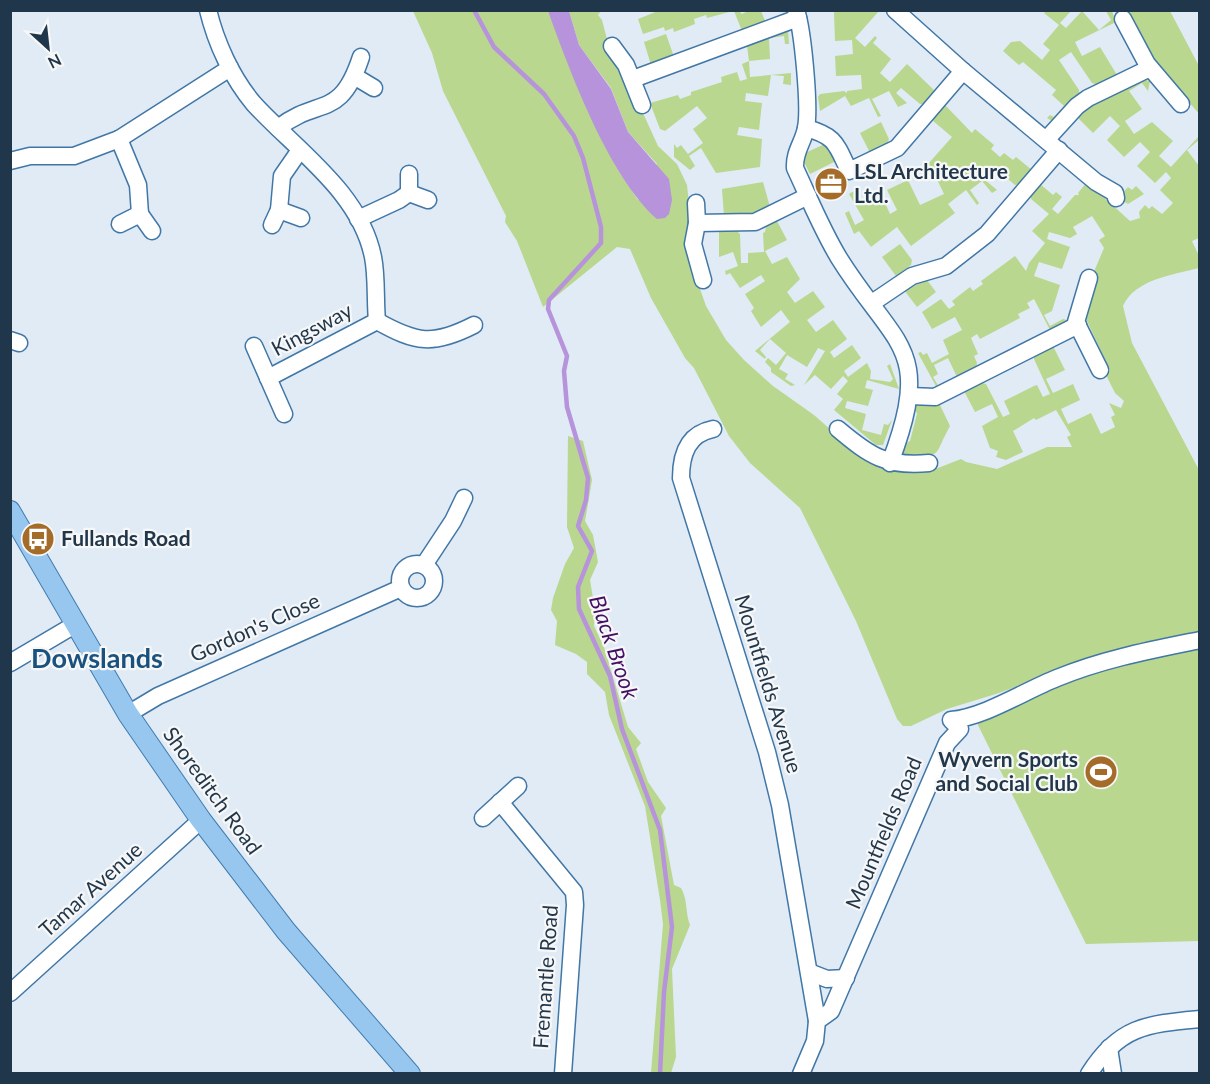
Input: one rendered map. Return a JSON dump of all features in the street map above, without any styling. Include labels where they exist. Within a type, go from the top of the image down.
[{"type":"main road","name":"Shoreditch Road","points":[[10,511],[128,714],[201,820],[286,931],[410,1074]]},
{"type":"street","name":"Kingsway","points":[[208,10],[230,68],[253,102],[339,189],[358,219],[373,257],[377,321]]},
{"type":"street","points":[[895,10],[963,71],[1115,194],[1116,198]]},
{"type":"street","points":[[633,79],[797,14],[804,58],[806,128],[794,156],[795,162],[808,196],[840,260],[896,336],[908,360],[911,373],[910,396],[890,463]]},
{"type":"street","points":[[1123,19],[1150,68],[1181,104]]},
{"type":"street","points":[[612,46],[633,79],[642,105]]},
{"type":"street","points":[[278,128],[293,116],[325,108],[339,99],[354,76],[361,57]]},
{"type":"street","points":[[10,161],[30,156],[74,156],[119,139],[230,68]]},
{"type":"street","points":[[872,303],[917,273],[943,268],[987,234],[1053,145],[1077,106],[1088,98],[1150,68]]},
{"type":"street","points":[[806,128],[826,133],[836,144],[849,171],[897,148],[963,71]]},
{"type":"street","points":[[354,76],[374,88]]},
{"type":"street","points":[[119,139],[138,185],[140,214],[152,231]]},
{"type":"street","points":[[300,150],[282,176],[275,217],[301,218]]},
{"type":"street","points":[[409,174],[409,193]]},
{"type":"street","points":[[358,219],[409,193]]},
{"type":"street","points":[[409,193],[428,200]]},
{"type":"street","points":[[697,223],[755,222],[808,196]]},
{"type":"street","points":[[696,203],[697,223],[693,244],[703,280]]},
{"type":"street","points":[[120,224],[140,214]]},
{"type":"street","points":[[1089,278],[1076,317],[1100,370]]},
{"type":"street","name":"Kingsway","points":[[377,321],[412,346],[453,335],[474,325]]},
{"type":"street","name":"Kingsway","points":[[268,378],[377,321]]},
{"type":"street","points":[[910,396],[935,397],[1078,325]]},
{"type":"street","name":"Kingsway","points":[[254,346],[284,414]]},
{"type":"street","name":"Mountfields Avenue","points":[[713,429],[702,431],[691,440],[681,461],[681,478],[767,752],[780,805],[817,1021]]},
{"type":"street","points":[[838,429],[873,457],[890,463],[929,464]]},
{"type":"street","points":[[424,565],[458,524],[464,498]]},
{"type":"street","points":[[410,564],[424,565],[433,574],[434,580],[429,592],[424,596],[411,597],[401,588],[399,581],[404,569],[410,564]]},
{"type":"street","name":"Gordon's Close","points":[[128,714],[158,696],[401,588]]},
{"type":"street","points":[[10,663],[76,624]]},
{"type":"street","name":"Mountfields Road","points":[[817,1021],[831,1011],[947,743],[960,729],[951,720],[969,718],[1057,677],[1107,660],[1200,640]]},
{"type":"street","points":[[483,818],[518,786]]},
{"type":"street","name":"Fremantle Road","points":[[500,802],[574,892],[562,1074]]},
{"type":"street","name":"Tamar Avenue","points":[[10,993],[201,820]]},
{"type":"street","points":[[809,972],[827,979],[846,978]]},
{"type":"street","points":[[1089,1074],[1109,1048],[1132,1029],[1153,1023],[1200,1019]]},
{"type":"street","points":[[801,1074],[815,1041],[817,1021]]},
{"type":"street","points":[[1109,1048],[1113,1074]]},
{"type":"green space","points":[[836,10],[879,11],[855,38],[865,47],[875,36],[877,38],[873,43],[891,59],[880,73],[890,82],[907,64],[935,91],[924,104],[920,104],[901,88],[896,93],[907,103],[898,107],[889,91],[872,99],[881,116],[878,117],[869,98],[851,106],[845,96],[820,111],[818,97],[820,94],[844,91],[847,93],[847,91],[862,89],[861,75],[836,76],[835,56],[853,54],[852,40],[835,41],[834,13]]},
{"type":"green space","points":[[413,11],[548,11],[615,165],[638,200],[657,164],[628,132],[611,88],[579,45],[569,11],[601,11],[598,15],[602,20],[608,43],[603,46],[625,81],[637,113],[642,111],[658,146],[677,164],[687,185],[690,213],[684,243],[706,306],[726,340],[773,386],[814,415],[866,461],[881,468],[907,472],[938,468],[961,459],[997,469],[1047,447],[1072,447],[1067,437],[1071,435],[1056,410],[1036,420],[1034,418],[1013,431],[1023,452],[1006,460],[996,457],[998,451],[990,448],[982,426],[998,417],[992,404],[975,412],[964,391],[982,383],[986,384],[1003,417],[1010,414],[1004,401],[1034,386],[1037,385],[1043,397],[1050,394],[1034,355],[1053,346],[1065,370],[1046,379],[1053,393],[1073,384],[1080,400],[1061,409],[1068,424],[1091,413],[1101,434],[1115,427],[1111,417],[1115,415],[1109,403],[1121,408],[1124,401],[1115,393],[1105,373],[1110,370],[1086,319],[1098,277],[1093,274],[1104,248],[1099,240],[1105,236],[1092,216],[1073,227],[1077,234],[1070,238],[1049,232],[1047,239],[1070,247],[1062,269],[1039,262],[1034,276],[1060,285],[1052,311],[1044,315],[1050,326],[1063,319],[1067,320],[1065,322],[1050,330],[1034,299],[1027,303],[1030,308],[1018,314],[1020,318],[980,339],[977,334],[971,338],[978,354],[974,356],[977,363],[976,368],[957,377],[948,358],[934,365],[938,374],[933,377],[939,387],[937,388],[918,353],[921,352],[923,355],[927,353],[932,363],[949,354],[943,340],[962,330],[955,317],[932,329],[922,312],[941,299],[949,309],[955,305],[952,301],[970,287],[973,291],[983,284],[981,281],[1015,256],[1026,271],[1029,263],[1045,243],[1032,231],[1049,214],[1031,199],[1031,195],[1040,184],[1053,195],[1056,192],[1062,197],[1052,209],[1058,214],[1075,195],[1079,195],[1078,193],[1087,182],[1130,221],[1140,218],[1139,212],[1145,205],[1149,209],[1152,206],[1162,214],[1173,203],[1160,190],[1171,178],[1166,172],[1155,183],[1137,166],[1150,152],[1140,142],[1124,157],[1107,140],[1120,126],[1110,116],[1093,133],[1077,117],[1093,104],[1144,80],[1150,81],[1148,91],[1142,83],[1129,91],[1142,109],[1125,121],[1134,134],[1152,122],[1173,141],[1159,156],[1171,167],[1199,136],[1199,140],[1187,150],[1199,166],[1199,238],[1192,241],[1199,256],[1199,268],[1145,284],[1129,297],[1123,306],[1132,343],[1199,470],[1199,633],[1103,653],[999,693],[947,709],[911,726],[903,726],[897,719],[856,621],[800,508],[750,463],[729,436],[694,368],[685,358],[651,298],[630,249],[617,247],[543,307],[517,241],[505,222],[506,216],[443,91],[432,53]]},
{"type":"green space","points":[[658,11],[733,11],[694,19],[695,24],[674,32],[673,28],[665,31],[664,27],[643,34],[638,19]]},
{"type":"green space","points":[[734,11],[742,14],[748,11],[761,11],[766,23],[742,31]]},
{"type":"green space","points":[[1046,11],[1071,11],[1060,23],[1066,28],[1082,11],[1099,30],[1111,20],[1106,11],[1112,11],[1116,22],[1075,42],[1082,56],[1100,47],[1117,75],[1098,85],[1092,83],[1071,52],[1059,60],[1079,90],[1079,95],[1052,121],[1047,118],[1050,115],[1054,117],[1064,106],[1052,95],[1056,90],[1023,62],[1019,65],[1003,51],[1011,42],[1020,41],[1042,60],[1050,50],[1043,44],[1059,25],[1044,13]]},
{"type":"green space","points":[[1124,11],[1170,11],[1199,66],[1199,114],[1157,63],[1129,12]]},
{"type":"green space","points":[[788,29],[789,44],[785,44],[784,36],[769,38],[770,59],[749,61],[747,46]]},
{"type":"green space","points":[[666,34],[673,54],[671,58],[651,65],[644,42]]},
{"type":"green space","points":[[749,61],[750,77],[791,73],[791,85],[783,84],[784,76],[771,75],[768,96],[746,93],[745,101],[762,103],[759,130],[739,127],[737,135],[762,139],[760,167],[716,173],[701,148],[689,156],[695,166],[690,170],[674,157],[674,144],[677,148],[681,145],[688,154],[703,143],[693,129],[707,118],[697,106],[665,131],[660,129],[650,103],[678,95],[680,99],[691,95],[691,92],[722,82],[721,77],[737,72],[740,81],[747,79],[742,64]]},
{"type":"green space","points":[[945,105],[972,133],[975,129],[994,145],[991,149],[1000,157],[1004,153],[1013,160],[1016,157],[1032,170],[1020,184],[1015,185],[995,168],[985,180],[997,190],[992,193],[982,181],[970,190],[979,203],[977,205],[966,190],[948,204],[955,213],[911,246],[897,227],[871,247],[859,231],[854,234],[845,213],[849,211],[855,225],[864,220],[849,194],[854,191],[860,204],[881,194],[890,214],[897,210],[887,190],[908,180],[920,205],[944,194],[932,169],[924,172],[928,164],[952,137],[932,120]]},
{"type":"green space","points":[[881,122],[889,139],[887,144],[870,153],[860,133]]},
{"type":"green space","points":[[825,144],[836,161],[810,174],[804,162],[805,153]]},
{"type":"green space","points":[[763,182],[770,207],[753,214],[724,216],[722,189]]},
{"type":"green space","points":[[1136,186],[1144,194],[1128,204],[1118,198],[1128,187],[1132,190]]},
{"type":"green space","points":[[777,221],[787,240],[765,251],[772,264],[787,257],[800,279],[787,292],[795,303],[813,291],[825,307],[807,320],[816,332],[833,320],[847,339],[830,352],[834,358],[852,345],[861,358],[844,371],[848,377],[867,363],[871,371],[870,379],[890,382],[893,379],[887,366],[890,364],[899,389],[867,380],[865,388],[873,390],[868,406],[847,401],[845,408],[866,414],[862,430],[881,435],[884,424],[888,425],[892,420],[883,445],[876,445],[834,410],[843,399],[837,394],[848,381],[843,376],[831,389],[815,375],[804,385],[825,351],[818,348],[807,367],[787,355],[779,369],[788,374],[785,379],[795,385],[791,386],[771,372],[771,368],[765,362],[768,358],[776,365],[786,353],[770,339],[760,350],[766,357],[765,359],[755,351],[790,322],[781,310],[761,327],[751,311],[754,308],[745,294],[765,281],[761,275],[740,288],[730,273],[726,275],[725,271],[738,266],[733,252],[719,257],[719,232],[737,231],[740,234],[741,263],[748,263],[748,253],[764,252],[763,233],[766,227]]},
{"type":"green space","points":[[900,244],[912,260],[911,265],[896,276],[882,257]]},
{"type":"green space","points":[[927,280],[936,292],[917,307],[904,290]]},
{"type":"green space","points":[[939,403],[950,426],[936,453],[926,456],[903,456],[903,445],[910,441],[917,414],[914,406]]},
{"type":"green space","points":[[568,436],[583,441],[592,480],[585,521],[593,535],[598,562],[590,580],[595,610],[594,626],[604,647],[628,727],[641,743],[636,749],[648,782],[666,808],[661,816],[674,885],[681,888],[683,893],[690,925],[672,969],[676,1057],[671,1073],[651,1073],[663,924],[645,806],[609,715],[605,692],[587,674],[587,662],[576,654],[555,645],[557,621],[551,610],[553,598],[565,564],[574,548],[567,527]]},
{"type":"green space","name":"Wyvern Sports and Social Club","points":[[1199,644],[1199,941],[1086,944],[975,719],[1094,669]]},
{"type":"shaded area","points":[[548,11],[569,11],[579,45],[611,89],[628,132],[669,179],[672,200],[669,214],[665,218],[657,219],[639,201],[607,151],[580,93]]},
{"type":"waterway","name":"Black Brook","points":[[474,10],[494,47],[544,94],[574,136],[583,158],[601,227],[601,243],[549,300],[548,309],[567,356],[564,371],[567,407],[588,478],[586,500],[578,526],[592,551],[578,587],[579,609],[610,676],[622,729],[660,830],[672,927],[664,992],[660,1074]]},
{"type":"place","name":"LSL Architecture Ltd.","points":[[831,184]]},
{"type":"place","name":"Fullands Road","points":[[38,539]]},
{"type":"place","name":"Wyvern Sports and Social Club","points":[[1101,772]]},
{"type":"district","name":"Dowslands","points":[[97,659]]}]
